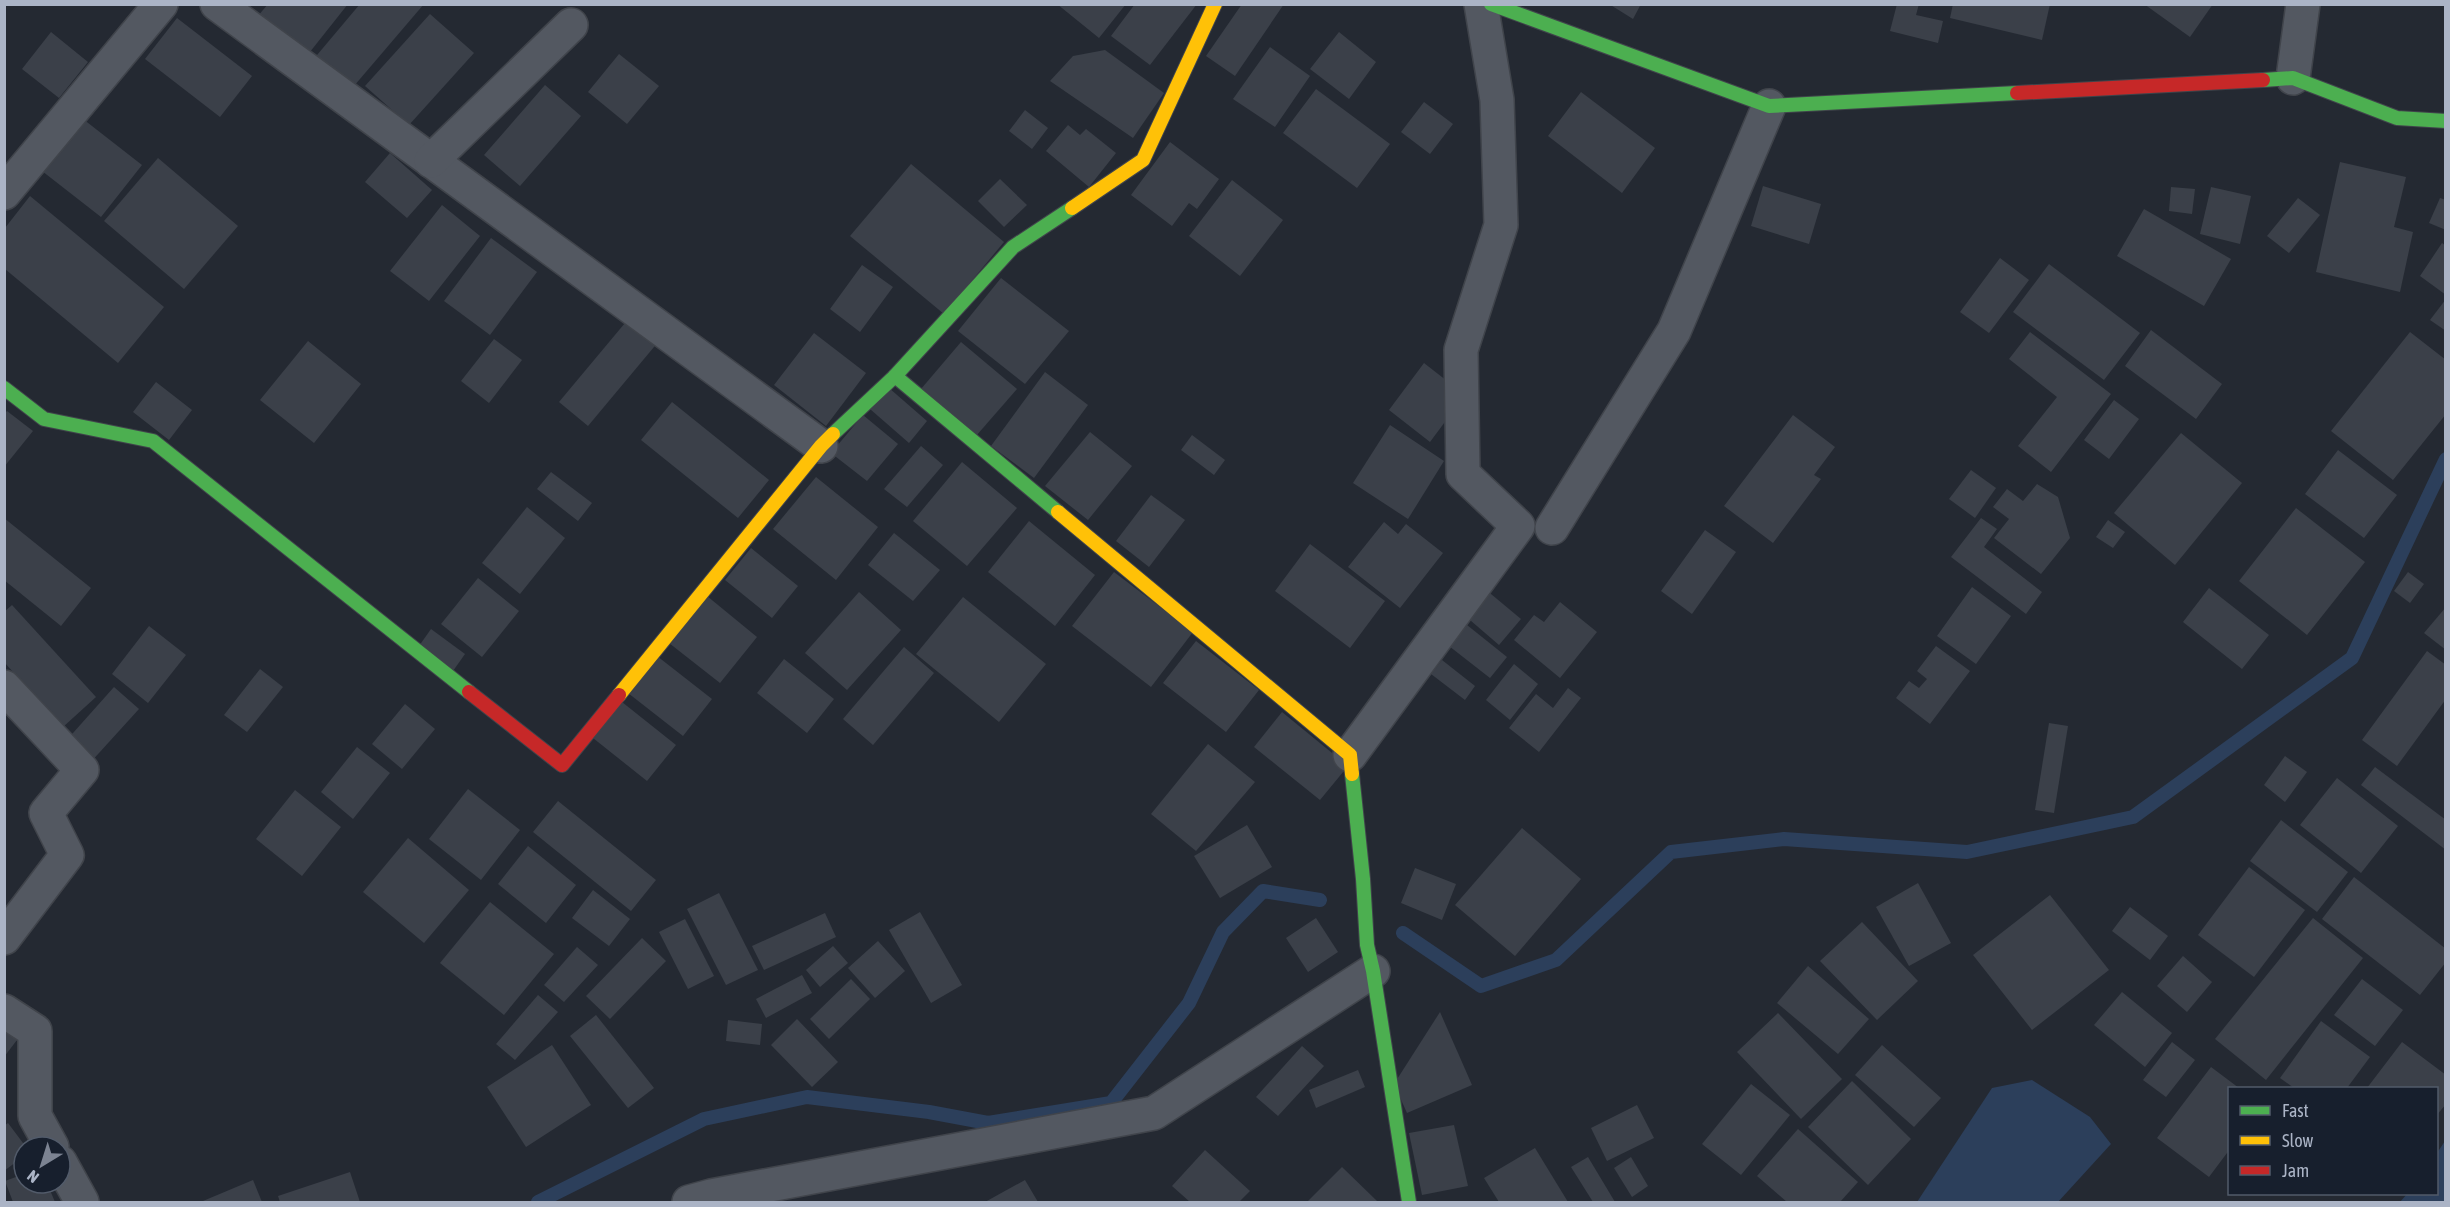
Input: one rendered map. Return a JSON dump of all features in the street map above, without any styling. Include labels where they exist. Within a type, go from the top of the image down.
[{"type":"street","points":[[4,194],[161,4]]},
{"type":"street","points":[[217,4],[821,446]]},
{"type":"street","points":[[4,388],[44,419],[153,441],[562,765],[821,446],[895,376],[1013,247],[1143,160],[1215,4]]},
{"type":"street","points":[[1408,1203],[1373,971],[1367,945],[1364,879],[1350,755],[1518,526],[1464,474],[1461,350],[1501,225],[1497,100],[1481,4]]},
{"type":"street","points":[[1491,4],[1769,106],[2293,78],[2397,118],[2445,121]]},
{"type":"street","points":[[2293,78],[2303,4]]},
{"type":"street","points":[[431,161],[571,25]]},
{"type":"street","points":[[1552,528],[1674,331],[1769,106]]},
{"type":"street","points":[[895,376],[1350,755]]},
{"type":"street","points":[[4,687],[82,770],[46,813],[67,855],[4,938]]},
{"type":"street","points":[[689,1203],[723,1194],[1154,1113],[1373,971]]},
{"type":"street","points":[[4,1011],[35,1031],[35,1116],[45,1135]]},
{"type":"street","points":[[72,1184],[82,1203]]},
{"type":"water","points":[[2032,1080],[2090,1117],[2111,1144],[2058,1202],[1917,1202],[1992,1088]]},
{"type":"water","points":[[2445,1141],[2445,1202],[2400,1202],[2406,1195],[2438,1195],[2438,1152]]},
{"type":"building","points":[[268,4],[348,4],[302,62],[253,22]]},
{"type":"building","points":[[360,4],[424,4],[348,93],[312,61]]},
{"type":"building","points":[[1057,4],[1126,4],[1099,38]]},
{"type":"building","points":[[1135,4],[1197,4],[1150,65],[1111,36]]},
{"type":"building","points":[[1242,4],[1284,4],[1235,76],[1206,56]]},
{"type":"building","points":[[1609,4],[1641,4],[1633,19]]},
{"type":"building","points":[[1897,4],[1919,4],[1916,15],[1943,21],[1938,43],[1890,31]]},
{"type":"building","points":[[1953,4],[2050,4],[2042,40],[1950,18]]},
{"type":"building","points":[[2144,4],[2213,4],[2190,37]]},
{"type":"building","points":[[430,14],[474,53],[409,125],[365,86]]},
{"type":"building","points":[[177,18],[252,76],[220,117],[145,59]]},
{"type":"building","points":[[51,32],[88,62],[59,98],[22,69]]},
{"type":"building","points":[[1339,32],[1376,62],[1349,99],[1310,69]]},
{"type":"building","points":[[1270,47],[1310,76],[1275,127],[1233,99]]},
{"type":"building","points":[[1105,50],[1164,93],[1133,138],[1050,81],[1073,56]]},
{"type":"building","points":[[619,54],[659,86],[627,124],[588,92]]},
{"type":"building","points":[[545,85],[581,116],[520,186],[484,155]]},
{"type":"building","points":[[1316,89],[1390,144],[1357,188],[1283,133]]},
{"type":"building","points":[[1581,92],[1655,148],[1622,193],[1548,136]]},
{"type":"building","points":[[1424,102],[1453,124],[1430,154],[1401,132]]},
{"type":"building","points":[[1025,110],[1048,128],[1032,149],[1009,131]]},
{"type":"building","points":[[83,119],[142,165],[101,217],[42,171]]},
{"type":"building","points":[[1068,125],[1080,135],[1086,129],[1116,153],[1089,187],[1046,151]]},
{"type":"building","points":[[1170,142],[1219,179],[1197,209],[1189,203],[1172,226],[1131,195]]},
{"type":"building","points":[[390,153],[432,190],[407,218],[365,182]]},
{"type":"building","points":[[158,158],[238,226],[184,289],[104,221]]},
{"type":"building","points":[[2340,162],[2406,177],[2394,227],[2413,232],[2400,292],[2316,272]]},
{"type":"building","points":[[911,164],[1004,242],[944,314],[850,236]]},
{"type":"building","points":[[1000,179],[1027,205],[1004,227],[978,201]]},
{"type":"building","points":[[1232,180],[1283,220],[1240,276],[1189,236]]},
{"type":"building","points":[[1763,186],[1821,204],[1809,244],[1751,226]]},
{"type":"building","points":[[2171,187],[2195,189],[2192,214],[2169,211]]},
{"type":"building","points":[[2211,187],[2251,196],[2240,244],[2200,234]]},
{"type":"building","points":[[30,196],[164,307],[118,363],[5,269],[5,228]]},
{"type":"building","points":[[2298,198],[2320,215],[2289,253],[2267,236]]},
{"type":"building","points":[[2440,198],[2446,200],[2446,230],[2429,223]]},
{"type":"building","points":[[442,205],[480,236],[429,301],[390,271]]},
{"type":"building","points":[[2144,209],[2231,259],[2204,306],[2117,256]]},
{"type":"building","points":[[491,238],[537,272],[490,335],[444,301]]},
{"type":"building","points":[[2442,243],[2446,246],[2446,295],[2420,276]]},
{"type":"building","points":[[2000,258],[2029,280],[1989,333],[1960,312]]},
{"type":"building","points":[[2049,264],[2140,333],[2104,380],[2013,312]]},
{"type":"building","points":[[862,265],[893,287],[860,332],[830,309]]},
{"type":"building","points":[[1001,278],[1069,331],[1025,384],[958,331]]},
{"type":"building","points":[[2446,299],[2446,331],[2430,320]]},
{"type":"building","points":[[630,317],[659,341],[588,426],[559,402]]},
{"type":"building","points":[[2151,330],[2222,384],[2196,419],[2125,366]]},
{"type":"building","points":[[2030,332],[2111,394],[2051,472],[2018,446],[2057,397],[2009,359]]},
{"type":"building","points":[[2410,332],[2446,360],[2446,414],[2393,480],[2331,431]]},
{"type":"building","points":[[814,333],[866,373],[826,426],[774,385]]},
{"type":"building","points":[[494,339],[522,360],[489,403],[461,381]]},
{"type":"building","points":[[308,341],[361,384],[314,443],[260,400]]},
{"type":"building","points":[[961,342],[1017,389],[976,436],[921,389]]},
{"type":"building","points":[[1424,363],[1456,388],[1459,403],[1430,442],[1389,410]]},
{"type":"building","points":[[1045,372],[1088,405],[1034,478],[991,446]]},
{"type":"building","points":[[156,382],[192,410],[169,440],[133,412]]},
{"type":"building","points":[[889,388],[927,421],[909,443],[870,409]]},
{"type":"building","points":[[2114,400],[2139,419],[2109,459],[2084,440]]},
{"type":"building","points":[[672,402],[769,480],[738,518],[641,440]]},
{"type":"building","points":[[7,411],[33,431],[4,467],[4,414]]},
{"type":"building","points":[[863,415],[898,444],[867,481],[831,453]]},
{"type":"building","points":[[1793,415],[1835,447],[1814,475],[1821,479],[1773,543],[1724,506]]},
{"type":"building","points":[[1390,425],[1444,461],[1408,519],[1353,483]]},
{"type":"building","points":[[1090,432],[1132,466],[1088,520],[1045,486]]},
{"type":"building","points":[[2181,433],[2242,483],[2175,565],[2114,513]]},
{"type":"building","points":[[1192,435],[1225,460],[1214,475],[1181,450]]},
{"type":"building","points":[[921,446],[943,465],[907,507],[884,489]]},
{"type":"building","points":[[2338,450],[2397,495],[2364,538],[2305,494]]},
{"type":"building","points":[[962,462],[1017,508],[967,566],[913,521]]},
{"type":"building","points":[[1971,470],[1996,488],[1975,518],[1949,499]]},
{"type":"building","points":[[551,472],[592,503],[578,521],[537,489]]},
{"type":"building","points":[[816,477],[878,527],[836,580],[773,529]]},
{"type":"building","points":[[2037,484],[2058,497],[2070,538],[2041,574],[1994,538],[2009,519],[1993,507],[2007,489],[2023,501]]},
{"type":"building","points":[[1151,495],[1185,520],[1149,567],[1116,541]]},
{"type":"building","points":[[527,507],[565,538],[520,594],[482,563]]},
{"type":"building","points":[[2296,508],[2365,562],[2307,635],[2239,581]]},
{"type":"building","points":[[4,518],[91,588],[61,626],[4,580]]},
{"type":"building","points":[[1981,518],[1997,529],[1984,547],[2042,592],[2026,614],[1951,557]]},
{"type":"building","points":[[2108,520],[2125,532],[2113,548],[2096,537]]},
{"type":"building","points":[[1029,521],[1095,575],[1055,626],[988,572]]},
{"type":"building","points":[[1384,522],[1398,534],[1406,524],[1443,553],[1400,608],[1348,567]]},
{"type":"building","points":[[1705,530],[1736,552],[1692,614],[1661,591]]},
{"type":"building","points":[[894,533],[940,570],[913,601],[868,565]]},
{"type":"building","points":[[1310,544],[1385,601],[1350,648],[1275,591]]},
{"type":"building","points":[[751,548],[798,586],[772,618],[725,580]]},
{"type":"building","points":[[1114,572],[1193,632],[1151,687],[1072,626]]},
{"type":"building","points":[[2408,572],[2424,584],[2410,603],[2394,591]]},
{"type":"building","points":[[478,578],[519,611],[482,657],[441,624]]},
{"type":"building","points":[[1972,587],[2011,616],[1976,664],[1937,636]]},
{"type":"building","points":[[2209,588],[2269,635],[2242,669],[2183,622]]},
{"type":"building","points":[[1485,589],[1521,619],[1499,645],[1463,614]]},
{"type":"building","points":[[859,592],[901,630],[847,690],[805,653]]},
{"type":"building","points":[[707,596],[757,637],[720,683],[669,643]]},
{"type":"building","points":[[963,597],[1046,664],[999,722],[916,654]]},
{"type":"building","points":[[1560,602],[1597,632],[1560,678],[1514,640],[1534,615],[1544,622]]},
{"type":"building","points":[[12,605],[96,697],[63,727],[4,662],[4,612]]},
{"type":"building","points":[[2446,607],[2446,650],[2424,633]]},
{"type":"building","points":[[1457,617],[1507,657],[1490,678],[1440,639]]},
{"type":"building","points":[[149,626],[186,655],[148,703],[112,674]]},
{"type":"building","points":[[431,629],[465,654],[453,671],[419,646]]},
{"type":"building","points":[[1196,641],[1259,690],[1226,732],[1163,683]]},
{"type":"building","points":[[1936,646],[1970,671],[1930,724],[1896,698],[1909,681],[1919,688],[1927,679],[1917,671]]},
{"type":"building","points":[[904,647],[934,673],[873,745],[843,719]]},
{"type":"building","points":[[2427,651],[2446,665],[2446,699],[2397,766],[2362,740]]},
{"type":"building","points":[[657,656],[712,699],[683,736],[628,693]]},
{"type":"building","points":[[784,659],[834,699],[807,733],[757,693]]},
{"type":"building","points":[[1442,660],[1475,686],[1465,700],[1431,674]]},
{"type":"building","points":[[1514,664],[1538,684],[1510,720],[1486,700]]},
{"type":"building","points":[[260,669],[283,687],[247,732],[224,715]]},
{"type":"building","points":[[114,687],[139,709],[89,764],[65,742]]},
{"type":"building","points":[[1568,688],[1581,698],[1539,752],[1509,728],[1536,694],[1553,708]]},
{"type":"building","points":[[622,702],[676,745],[647,781],[593,738]]},
{"type":"building","points":[[405,704],[435,729],[402,769],[372,744]]},
{"type":"building","points":[[1282,712],[1348,766],[1320,800],[1254,747]]},
{"type":"building","points":[[2049,723],[2068,726],[2054,813],[2035,810]]},
{"type":"building","points":[[1208,744],[1255,782],[1196,851],[1151,814]]},
{"type":"building","points":[[357,747],[390,773],[353,819],[321,792]]},
{"type":"building","points":[[2285,756],[2307,772],[2285,802],[2264,785]]},
{"type":"building","points":[[2375,767],[2446,820],[2446,850],[2361,785]]},
{"type":"building","points":[[2337,778],[2398,826],[2361,873],[2300,825]]},
{"type":"building","points":[[468,789],[520,830],[481,880],[429,839]]},
{"type":"building","points":[[295,790],[341,827],[302,876],[256,839]]},
{"type":"building","points":[[558,801],[656,880],[631,911],[533,832]]},
{"type":"building","points":[[2281,820],[2348,872],[2317,912],[2250,861]]},
{"type":"building","points":[[1247,825],[1272,867],[1220,898],[1194,856]]},
{"type":"building","points":[[1522,828],[1581,879],[1515,956],[1455,905]]},
{"type":"building","points":[[408,838],[469,890],[424,943],[363,892]]},
{"type":"building","points":[[528,846],[576,885],[546,923],[498,884]]},
{"type":"building","points":[[2249,867],[2305,910],[2254,977],[2198,935]]},
{"type":"building","points":[[1415,868],[1456,884],[1442,920],[1401,903]]},
{"type":"building","points":[[2354,877],[2446,949],[2446,962],[2420,995],[2322,919]]},
{"type":"building","points":[[1918,883],[1951,943],[1909,966],[1876,907]]},
{"type":"building","points":[[593,890],[630,919],[609,946],[572,918]]},
{"type":"building","points":[[719,893],[758,970],[726,985],[687,909]]},
{"type":"building","points":[[2050,895],[2109,970],[2032,1030],[1973,955]]},
{"type":"building","points":[[490,902],[554,954],[504,1015],[440,963]]},
{"type":"building","points":[[2130,907],[2168,936],[2150,960],[2112,931]]},
{"type":"building","points":[[920,912],[962,985],[931,1003],[889,930]]},
{"type":"building","points":[[825,913],[836,937],[764,970],[752,946]]},
{"type":"building","points":[[1316,918],[1338,952],[1308,972],[1286,938]]},
{"type":"building","points":[[2313,918],[2363,958],[2266,1080],[2215,1039]]},
{"type":"building","points":[[685,919],[714,976],[688,989],[659,932]]},
{"type":"building","points":[[1862,922],[1918,981],[1877,1020],[1820,961]]},
{"type":"building","points":[[642,938],[666,961],[610,1019],[586,996]]},
{"type":"building","points":[[878,941],[905,971],[875,998],[848,968]]},
{"type":"building","points":[[833,946],[848,963],[820,987],[806,970]]},
{"type":"building","points":[[577,947],[598,965],[564,1002],[544,985]]},
{"type":"building","points":[[2183,956],[2212,982],[2187,1012],[2157,986]]},
{"type":"building","points":[[1808,966],[1869,1019],[1838,1054],[1777,1003]]},
{"type":"building","points":[[802,975],[812,993],[766,1018],[756,999]]},
{"type":"building","points":[[851,979],[870,999],[829,1039],[810,1019]]},
{"type":"building","points":[[2362,979],[2403,1010],[2375,1046],[2334,1015]]},
{"type":"building","points":[[2122,992],[2172,1033],[2145,1067],[2094,1025]]},
{"type":"building","points":[[538,995],[558,1012],[515,1060],[496,1044]]},
{"type":"building","points":[[1440,1012],[1472,1085],[1407,1113],[1394,1084]]},
{"type":"building","points":[[1778,1013],[1842,1079],[1801,1119],[1737,1052]]},
{"type":"building","points":[[596,1015],[654,1088],[628,1108],[570,1036]]},
{"type":"building","points":[[797,1019],[838,1062],[812,1087],[771,1045]]},
{"type":"building","points":[[728,1020],[762,1024],[760,1045],[726,1041]]},
{"type":"building","points":[[2321,1021],[2370,1057],[2348,1087],[2293,1087],[2280,1078]]},
{"type":"building","points":[[4,1030],[17,1040],[4,1057]]},
{"type":"building","points":[[2172,1042],[2195,1060],[2166,1097],[2143,1080]]},
{"type":"building","points":[[2402,1042],[2446,1075],[2446,1104],[2438,1114],[2438,1087],[2368,1087]]},
{"type":"building","points":[[552,1045],[591,1105],[526,1147],[487,1087]]},
{"type":"building","points":[[1882,1045],[1941,1098],[1914,1127],[1855,1075]]},
{"type":"building","points":[[1302,1046],[1324,1066],[1278,1116],[1256,1097]]},
{"type":"building","points":[[2211,1067],[2238,1087],[2228,1087],[2228,1152],[2209,1177],[2157,1138]]},
{"type":"building","points":[[1358,1070],[1365,1087],[1316,1108],[1309,1090]]},
{"type":"building","points":[[1852,1081],[1911,1139],[1868,1185],[1808,1127]]},
{"type":"building","points":[[1751,1084],[1790,1115],[1741,1175],[1702,1144]]},
{"type":"building","points":[[1637,1105],[1654,1138],[1607,1161],[1591,1128]]},
{"type":"building","points":[[8,1123],[17,1135],[12,1135],[12,1165],[4,1171],[4,1126]]},
{"type":"building","points":[[1454,1125],[1468,1186],[1422,1195],[1409,1133]]},
{"type":"building","points":[[1798,1129],[1858,1182],[1840,1202],[1787,1202],[1757,1176]]},
{"type":"building","points":[[1535,1148],[1568,1202],[1499,1202],[1484,1178]]},
{"type":"building","points":[[1205,1150],[1250,1191],[1239,1202],[1190,1202],[1172,1186]]},
{"type":"building","points":[[1588,1157],[1615,1202],[1593,1202],[1571,1167]]},
{"type":"building","points":[[1631,1157],[1648,1186],[1632,1197],[1614,1168]]},
{"type":"building","points":[[1342,1167],[1377,1201],[1307,1202]]},
{"type":"building","points":[[350,1172],[360,1202],[280,1202],[278,1196]]},
{"type":"building","points":[[12,1178],[12,1195],[52,1195],[55,1202],[13,1202],[5,1181]]},
{"type":"building","points":[[253,1180],[262,1202],[203,1202],[203,1201]]},
{"type":"building","points":[[1025,1180],[1038,1202],[985,1202]]},
{"type":"waterway","points":[[1403,933],[1481,986],[1556,960],[1671,852],[1784,839],[1967,852],[2133,817],[2352,658],[2446,459]]},
{"type":"waterway","points":[[538,1202],[704,1119],[807,1097],[929,1112],[988,1123],[1111,1103],[1189,1003],[1223,932],[1263,891],[1320,900]]},
{"type":"traffic: fast","points":[[1491,4],[1769,106],[2017,93]]},
{"type":"traffic: fast","points":[[2263,80],[2293,78],[2397,118],[2446,121]]},
{"type":"traffic: fast","points":[[1058,512],[895,376],[1013,247],[1072,208]]},
{"type":"traffic: fast","points":[[833,434],[895,376]]},
{"type":"traffic: fast","points":[[4,388],[44,419],[153,441],[469,692]]},
{"type":"traffic: fast","points":[[1352,774],[1367,945],[1409,1202]]},
{"type":"traffic: slow","points":[[1072,208],[1143,160],[1215,4]]},
{"type":"traffic: slow","points":[[619,695],[833,434]]},
{"type":"traffic: slow","points":[[1058,512],[1350,755],[1352,774]]},
{"type":"traffic: jam","points":[[2017,93],[2263,80]]},
{"type":"traffic: jam","points":[[469,692],[562,765],[619,695]]}]
